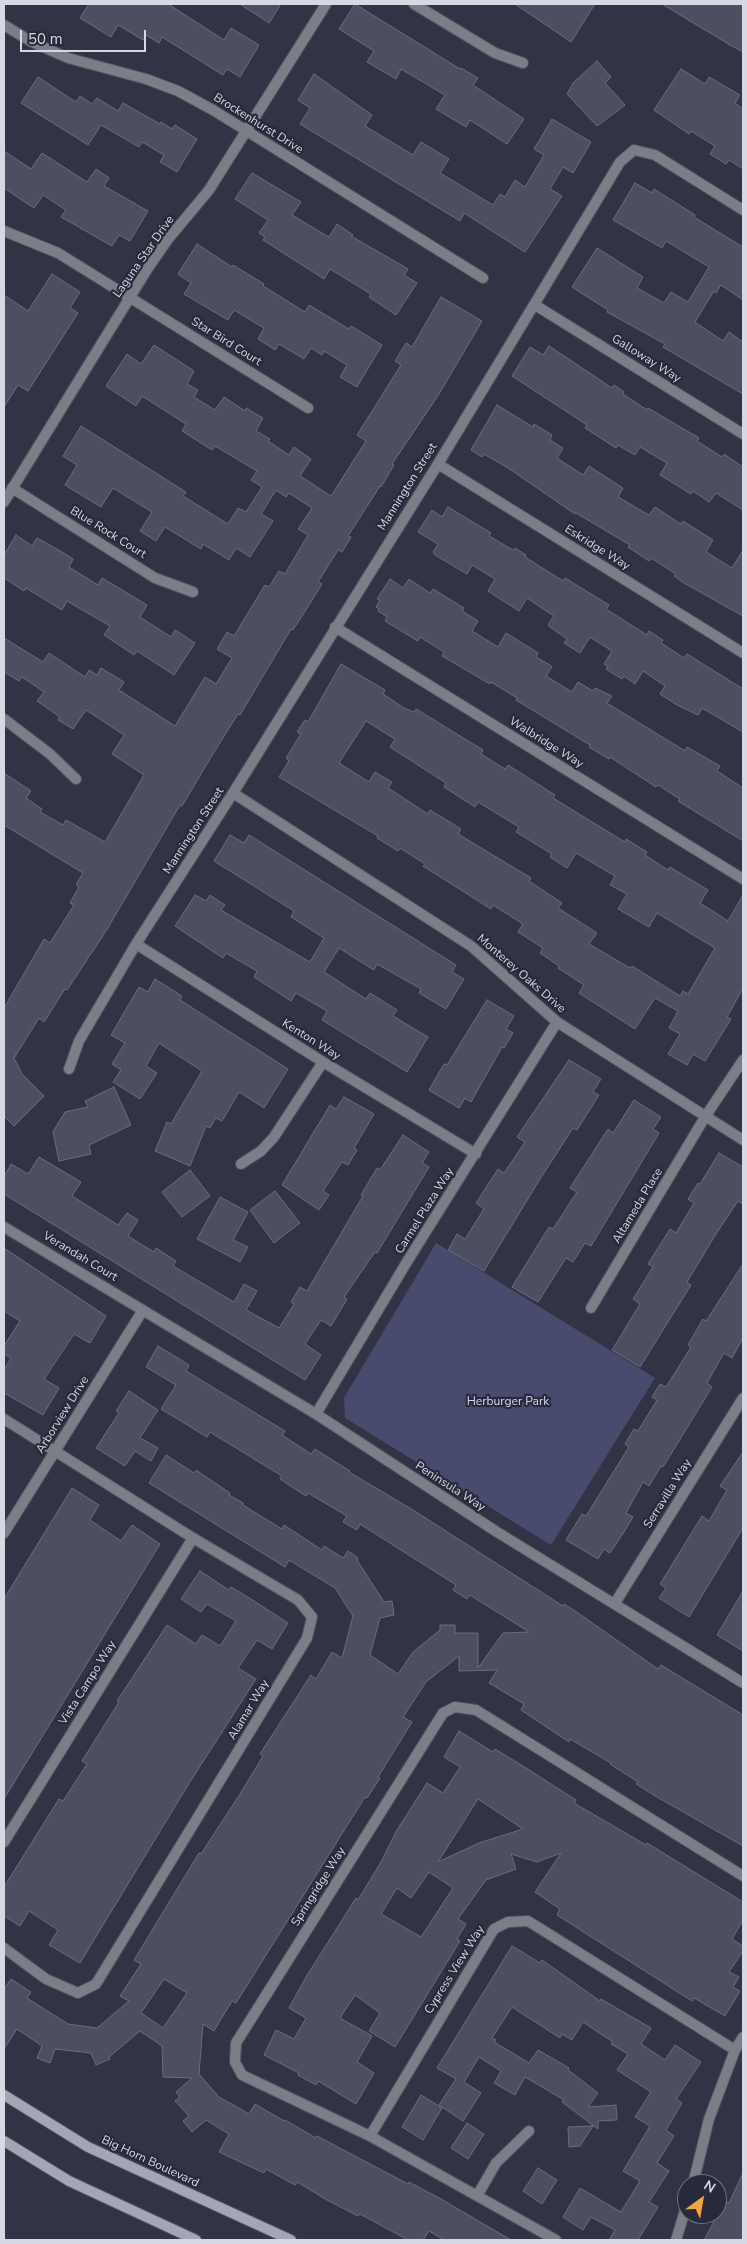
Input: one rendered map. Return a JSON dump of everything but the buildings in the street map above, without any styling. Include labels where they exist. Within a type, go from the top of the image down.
[{"type":"main road","name":"Big Horn Boulevard","points":[[4,2095],[88,2147],[291,2240]]},
{"type":"main road","points":[[4,2141],[69,2181],[196,2240]]},
{"type":"street","name":"Laguna Star Drive","points":[[4,502],[130,297],[169,238],[209,190],[326,4]]},
{"type":"street","points":[[414,4],[495,53],[523,63]]},
{"type":"street","name":"Brockenhurst Drive","points":[[4,25],[32,42],[68,58],[146,79],[178,91],[247,130],[483,278]]},
{"type":"street","name":"Mannington Street","points":[[69,1069],[79,1041],[136,944],[233,793],[438,464],[620,162],[634,150],[655,155],[743,210]]},
{"type":"street","name":"Star Bird Court","points":[[4,231],[58,253],[308,408]]},
{"type":"street","name":"Galloway Way","points":[[535,305],[743,434]]},
{"type":"street","name":"Eskridge Way","points":[[438,464],[743,653]]},
{"type":"street","name":"Blue Rock Court","points":[[12,488],[156,578],[193,592]]},
{"type":"street","name":"Walbridge Way","points":[[336,627],[743,879]]},
{"type":"street","points":[[4,719],[50,754],[76,779]]},
{"type":"street","name":"Monterey Oaks Drive","points":[[233,793],[471,946],[556,1022],[743,1140]]},
{"type":"street","name":"Kenton Way","points":[[136,944],[323,1062],[476,1154]]},
{"type":"street","name":"Carmel Plaza Way","points":[[316,1414],[556,1022]]},
{"type":"street","points":[[706,1117],[743,1060]]},
{"type":"street","points":[[241,1164],[261,1151],[274,1138],[323,1062]]},
{"type":"street","name":"Altameda Place","points":[[591,1308],[706,1117]]},
{"type":"street","name":"Verandah Court","points":[[4,1227],[143,1310]]},
{"type":"street","name":"Peninsula Way","points":[[143,1310],[316,1414],[496,1532],[743,1683]]},
{"type":"street","name":"Arborview Drive","points":[[4,1534],[143,1310]]},
{"type":"street","name":"Serravilla Way","points":[[615,1603],[743,1398]]},
{"type":"street","name":"Alamar Way","points":[[4,1419],[302,1604],[312,1617],[307,1638],[96,1984],[78,1993],[46,1979],[4,1948]]},
{"type":"street","name":"Vista Campo Way","points":[[4,1842],[193,1538]]},
{"type":"street","name":"Springridge Way","points":[[556,2240],[370,2136],[242,2075],[235,2062],[236,2043],[442,1713],[455,1707],[476,1710],[743,1876]]},
{"type":"street","name":"Cypress View Way","points":[[370,2136],[397,2087],[494,1929],[508,1922],[528,1921],[735,2050]]},
{"type":"street","points":[[695,2174],[709,2119],[735,2050],[743,2037]]},
{"type":"street","points":[[477,2196],[496,2163],[529,2131]]},
{"type":"street","points":[[676,2240],[681,2224]]},
{"type":"green space","name":"Herburger Park","points":[[436,1243],[655,1378],[551,1545],[345,1418],[344,1398]]}]
